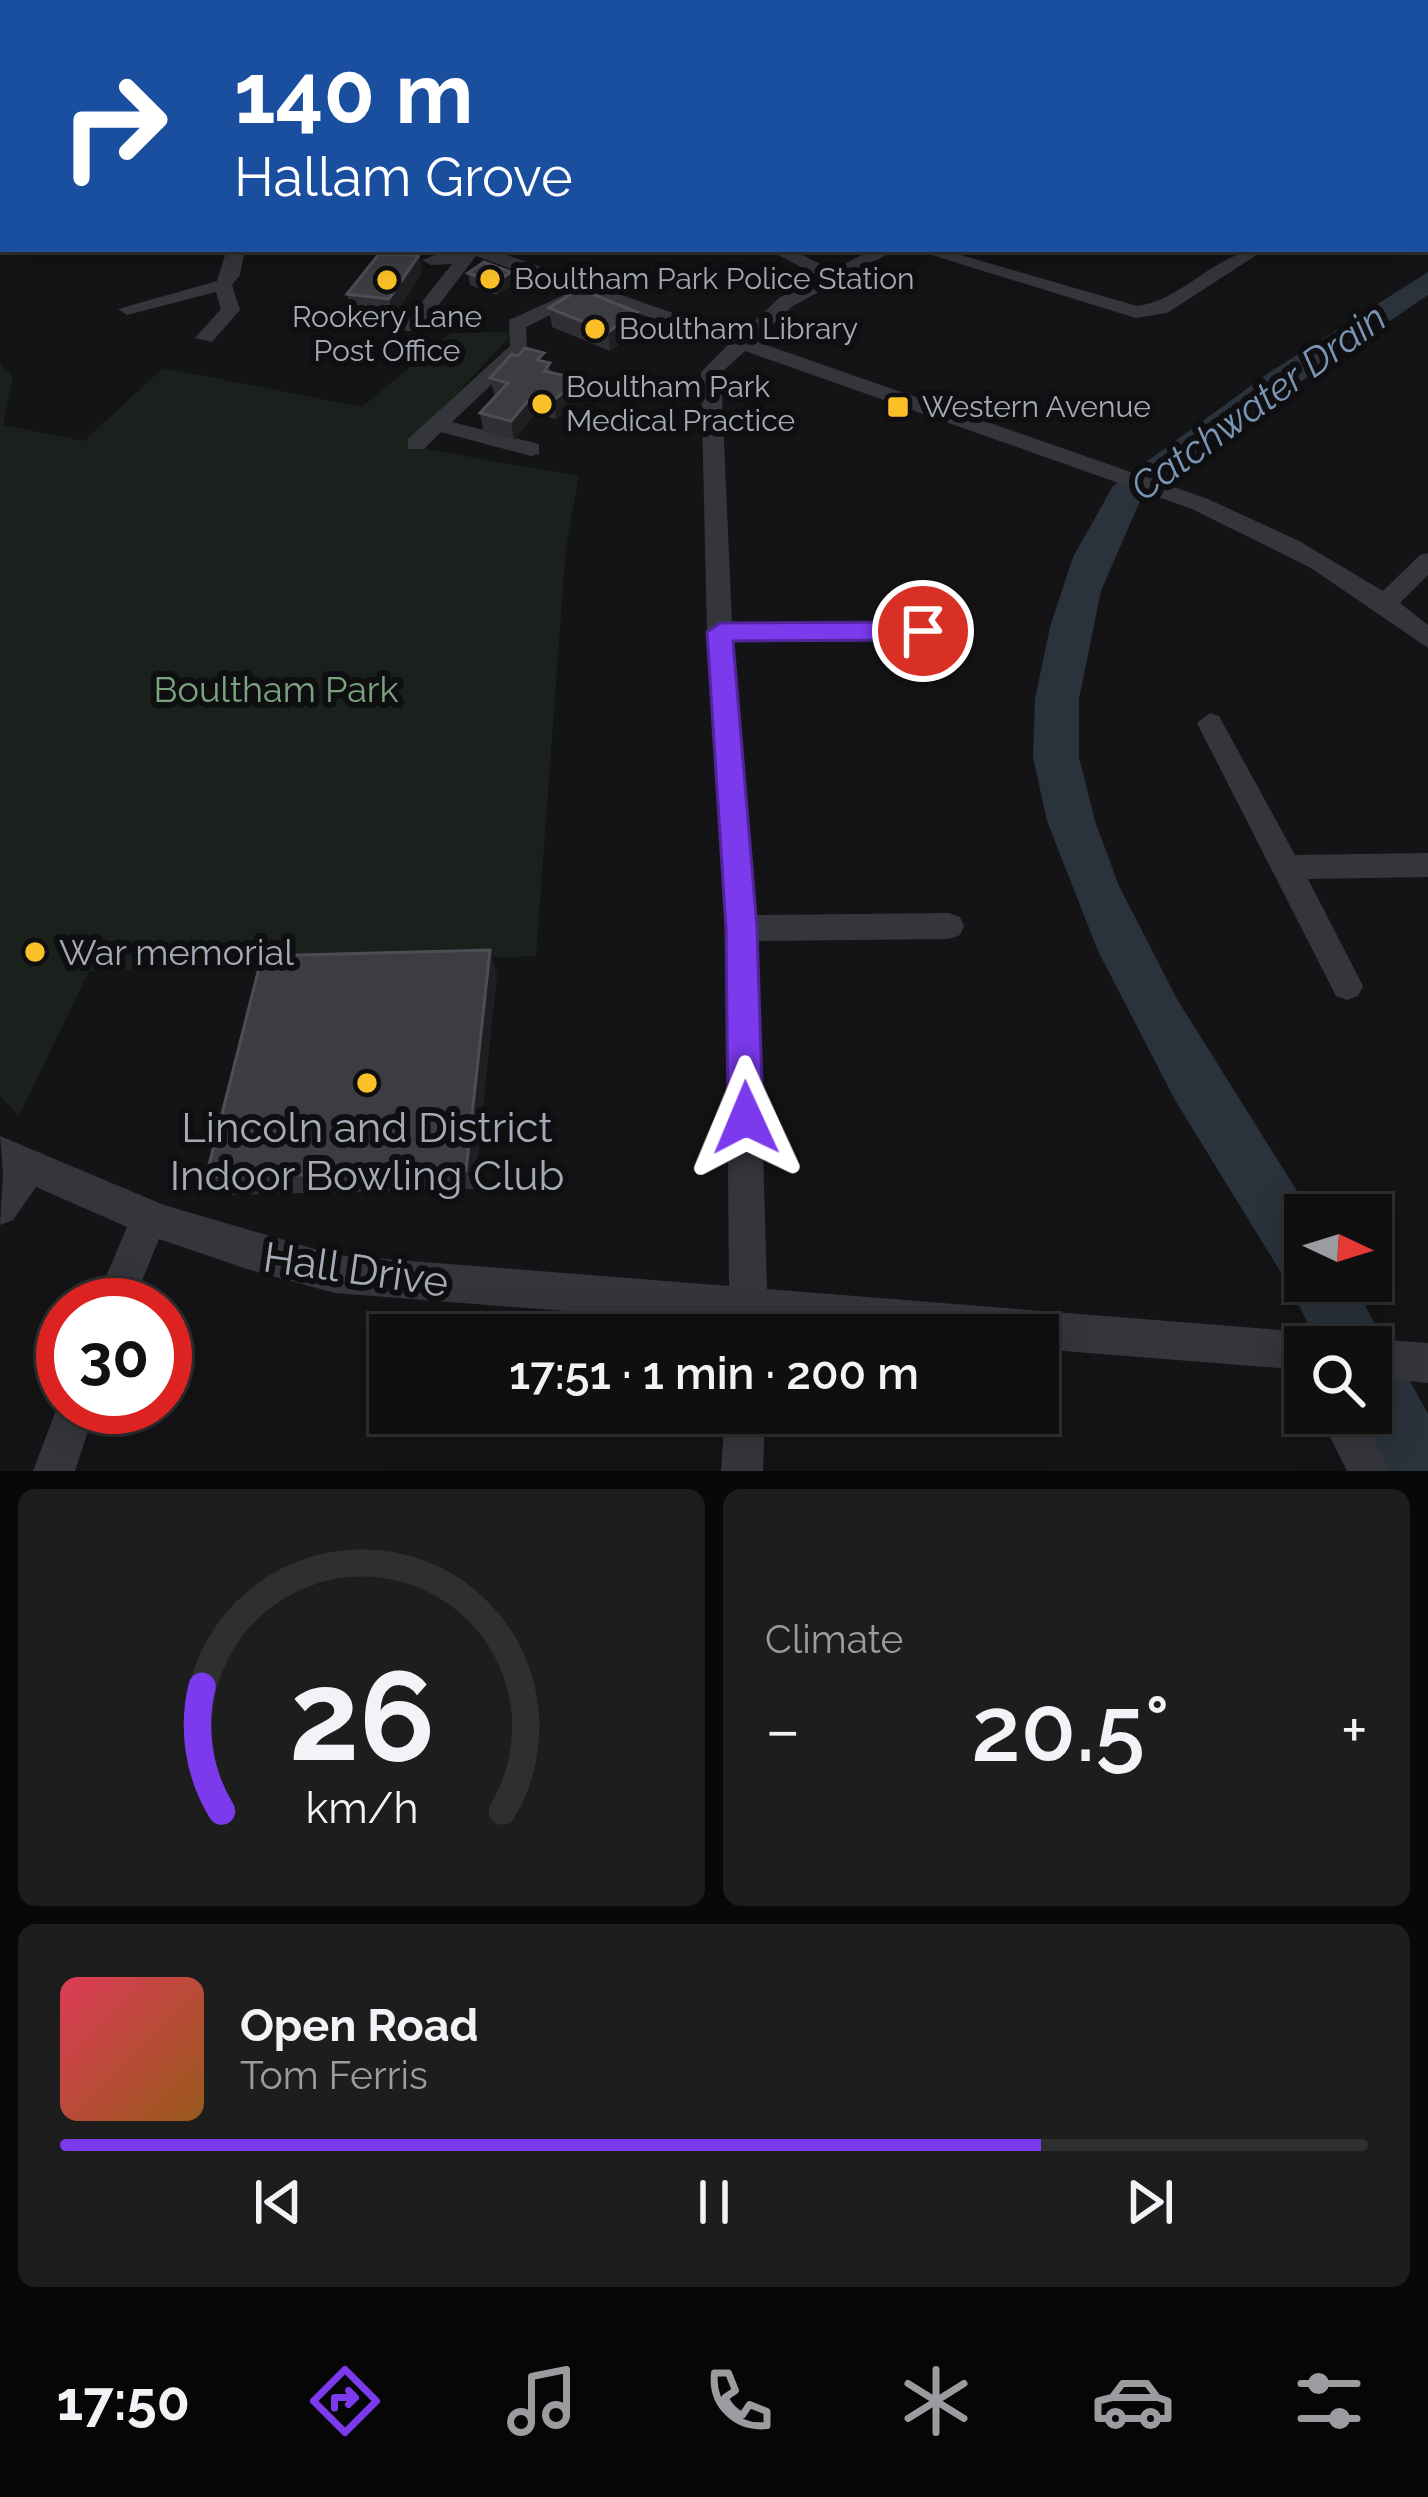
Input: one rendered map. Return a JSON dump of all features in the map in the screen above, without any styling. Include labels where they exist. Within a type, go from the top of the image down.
[{"type":"street","points":[[128,309],[223,285],[231,275],[235,252]]},
{"type":"street","points":[[431,260],[449,259],[457,252]]},
{"type":"street","points":[[333,316],[411,328],[471,252]]},
{"type":"street","points":[[482,252],[1158,489],[1287,542],[1386,603],[1428,638]]},
{"type":"street","points":[[782,252],[833,277]]},
{"type":"street","points":[[749,1314],[741,928],[720,632],[711,373],[786,302],[882,252]]},
{"type":"street","points":[[931,252],[1136,312],[1160,309],[1252,252]]},
{"type":"street","points":[[205,338],[231,310],[223,285]]},
{"type":"street","points":[[416,444],[520,347],[515,324],[589,288]]},
{"type":"street","points":[[438,424],[531,449]]},
{"type":"street","points":[[1386,603],[1428,561]]},
{"type":"street","points":[[720,632],[923,631]]},
{"type":"street","points":[[1210,723],[1347,986]]},
{"type":"street","points":[[1287,867],[1428,865]]},
{"type":"street","points":[[741,928],[949,926]]},
{"type":"street","points":[[0,1207],[15,1160]]},
{"type":"street","name":"Hall Drive","points":[[15,1160],[148,1219],[242,1253],[335,1274],[680,1314]]},
{"type":"street","points":[[124,1278],[148,1219]]},
{"type":"street","name":"Hall Drive","points":[[1059,1338],[1284,1350]]},
{"type":"street","points":[[1392,1360],[1428,1363]]},
{"type":"street","points":[[54,1471],[67,1434]]},
{"type":"street","points":[[742,1471],[744,1434]]},
{"type":"street","points":[[1349,1434],[1369,1471]]},
{"type":"green space","name":"Boultham Park","points":[[514,332],[408,446],[579,476],[566,546],[536,956],[89,971],[19,1116],[0,1096],[0,363],[13,377],[3,425],[84,441],[163,368],[362,407],[451,333]]},
{"type":"building","points":[[379,254],[419,255],[389,299],[347,294]]},
{"type":"building","points":[[484,262],[511,272],[495,283],[468,273]]},
{"type":"building","points":[[579,289],[637,312],[608,332],[549,308]]},
{"type":"building","points":[[525,348],[544,353],[537,360],[550,363],[544,371],[579,379],[554,400],[533,395],[511,421],[480,413],[508,383],[490,378],[512,354],[518,356]]},
{"type":"building","name":"Lincoln and District Indoor Bowling Club","points":[[490,950],[466,1171],[206,1177],[262,956]]},
{"type":"waterway","name":"Catchwater Drain","points":[[1284,1226],[1158,1016],[1094,886],[1071,821],[1056,757],[1054,731],[1062,664],[1093,557],[1126,495],[1253,399],[1428,281]]},
{"type":"waterway","name":"Catchwater Drain","points":[[1330,1302],[1344,1326]]},
{"type":"waterway","name":"Catchwater Drain","points":[[1392,1415],[1422,1471]]},
{"type":"place","name":"Boultham Park Police Station","points":[[490,279]]},
{"type":"place","name":"Rookery Lane Post Office","points":[[387,280]]},
{"type":"place","name":"Boultham Library","points":[[595,329]]},
{"type":"place","name":"Boultham Park Medical Practice","points":[[542,404]]},
{"type":"place","name":"Western Avenue","points":[[898,407]]},
{"type":"place","name":"War memorial","points":[[35,952]]},
{"type":"place","name":"Lincoln and District Indoor Bowling Club","points":[[367,1083]]},
{"type":"route","points":[[746,1118],[741,928],[720,632],[923,631]]}]
